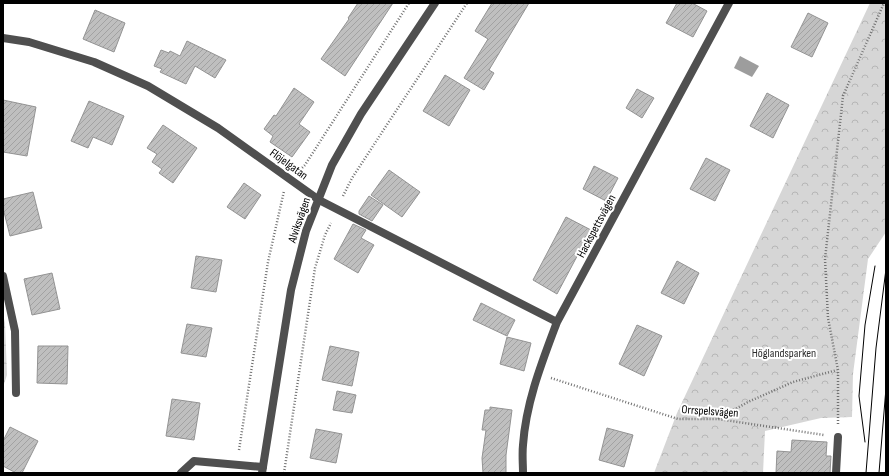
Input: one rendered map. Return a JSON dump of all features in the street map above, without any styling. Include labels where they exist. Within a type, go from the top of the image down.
[{"type":"street","name":"Alviksvägen","points":[[263,470],[291,290],[306,231],[332,165],[361,114],[435,3]]},
{"type":"street","name":"Hackspettsvägen","points":[[523,473],[523,445],[528,412],[538,374],[557,322],[729,3]]},
{"type":"street","name":"Flöjelgatan","points":[[3,38],[29,42],[94,62],[148,86],[218,128],[318,200],[557,322]]},
{"type":"street","points":[[3,276],[15,331],[16,394]]},
{"type":"street","points":[[836,473],[838,437]]},
{"type":"street","points":[[181,473],[194,461],[263,470]]},
{"type":"path","points":[[838,437],[838,370],[828,318],[825,259],[843,96],[884,3]]},
{"type":"path","points":[[718,419],[748,402],[793,382],[838,370]]},
{"type":"path","name":"Orrspelsvägen","points":[[538,374],[678,419],[718,419],[838,437]]},
{"type":"green space","name":"Höglandsparken","points":[[870,3],[886,3],[886,232],[868,259],[853,374],[852,417],[821,418],[765,431],[763,473],[654,473],[677,413]]},
{"type":"green space","points":[[3,314],[5,323],[7,375],[3,387]]},
{"type":"shaded area","points":[[740,56],[759,66],[752,77],[734,68]]},
{"type":"building","points":[[358,3],[393,3],[345,76],[321,59],[349,19],[348,18]]},
{"type":"building","points":[[492,3],[529,3],[489,70],[494,73],[484,90],[464,78],[488,39],[475,31]]},
{"type":"building","points":[[677,3],[692,3],[707,11],[693,37],[666,23]]},
{"type":"building","points":[[95,10],[125,23],[114,52],[83,39]]},
{"type":"building","points":[[808,13],[828,23],[812,57],[791,47]]},
{"type":"building","points":[[187,41],[226,60],[215,78],[195,66],[186,84],[160,72],[162,69],[154,66],[161,50],[169,53],[170,51],[180,56]]},
{"type":"building","points":[[445,75],[470,90],[449,126],[423,111]]},
{"type":"building","points":[[294,88],[314,102],[299,124],[310,132],[292,157],[270,142],[273,136],[264,129],[274,115],[276,116]]},
{"type":"building","points":[[637,89],[654,98],[642,118],[626,108]]},
{"type":"building","points":[[767,93],[789,105],[773,138],[750,126]]},
{"type":"building","points":[[3,100],[36,107],[27,156],[3,152]]},
{"type":"building","points":[[89,101],[124,116],[112,145],[93,137],[88,148],[71,141]]},
{"type":"building","points":[[163,125],[197,148],[173,183],[159,173],[162,169],[152,162],[157,154],[147,148]]},
{"type":"building","points":[[706,158],[730,170],[715,201],[690,189]]},
{"type":"building","points":[[594,166],[618,178],[606,201],[583,189]]},
{"type":"building","points":[[389,170],[420,192],[402,217],[371,195]]},
{"type":"building","points":[[244,183],[261,195],[245,219],[227,207]]},
{"type":"building","points":[[33,192],[42,228],[10,236],[3,208],[3,199]]},
{"type":"building","points":[[369,196],[383,205],[372,221],[359,214],[359,211]]},
{"type":"building","points":[[566,217],[591,230],[557,294],[533,280]]},
{"type":"building","points":[[353,224],[366,230],[361,238],[374,245],[358,273],[334,259]]},
{"type":"building","points":[[196,256],[222,260],[216,292],[191,288]]},
{"type":"building","points":[[677,261],[699,273],[684,304],[661,293]]},
{"type":"building","points":[[52,273],[60,309],[32,315],[24,279]]},
{"type":"building","points":[[481,303],[515,320],[507,336],[473,320]]},
{"type":"building","points":[[187,324],[212,328],[206,357],[181,353]]},
{"type":"building","points":[[637,325],[662,336],[644,376],[619,364]]},
{"type":"building","points":[[507,337],[531,343],[524,371],[500,364]]},
{"type":"building","points":[[38,346],[68,346],[67,384],[37,383]]},
{"type":"building","points":[[330,346],[359,352],[352,386],[322,380]]},
{"type":"building","points":[[337,391],[356,395],[352,413],[333,410]]},
{"type":"building","points":[[172,399],[200,403],[194,440],[166,436]]},
{"type":"building","points":[[490,407],[512,410],[506,455],[506,473],[483,473],[482,458],[486,430],[482,430],[485,410],[490,410]]},
{"type":"building","points":[[10,427],[38,441],[22,473],[16,473],[3,466],[3,441]]},
{"type":"building","points":[[607,428],[633,435],[624,467],[599,460]]},
{"type":"building","points":[[316,429],[342,434],[336,463],[310,458]]},
{"type":"building","points":[[792,440],[827,442],[826,456],[831,456],[830,473],[776,473],[777,451],[791,452]]},
{"type":"tram line","points":[[865,442],[859,396],[865,325],[875,266]]},
{"type":"tram line","points":[[866,473],[876,348],[886,269]]},
{"type":"tram line","points":[[879,473],[886,388]]}]
